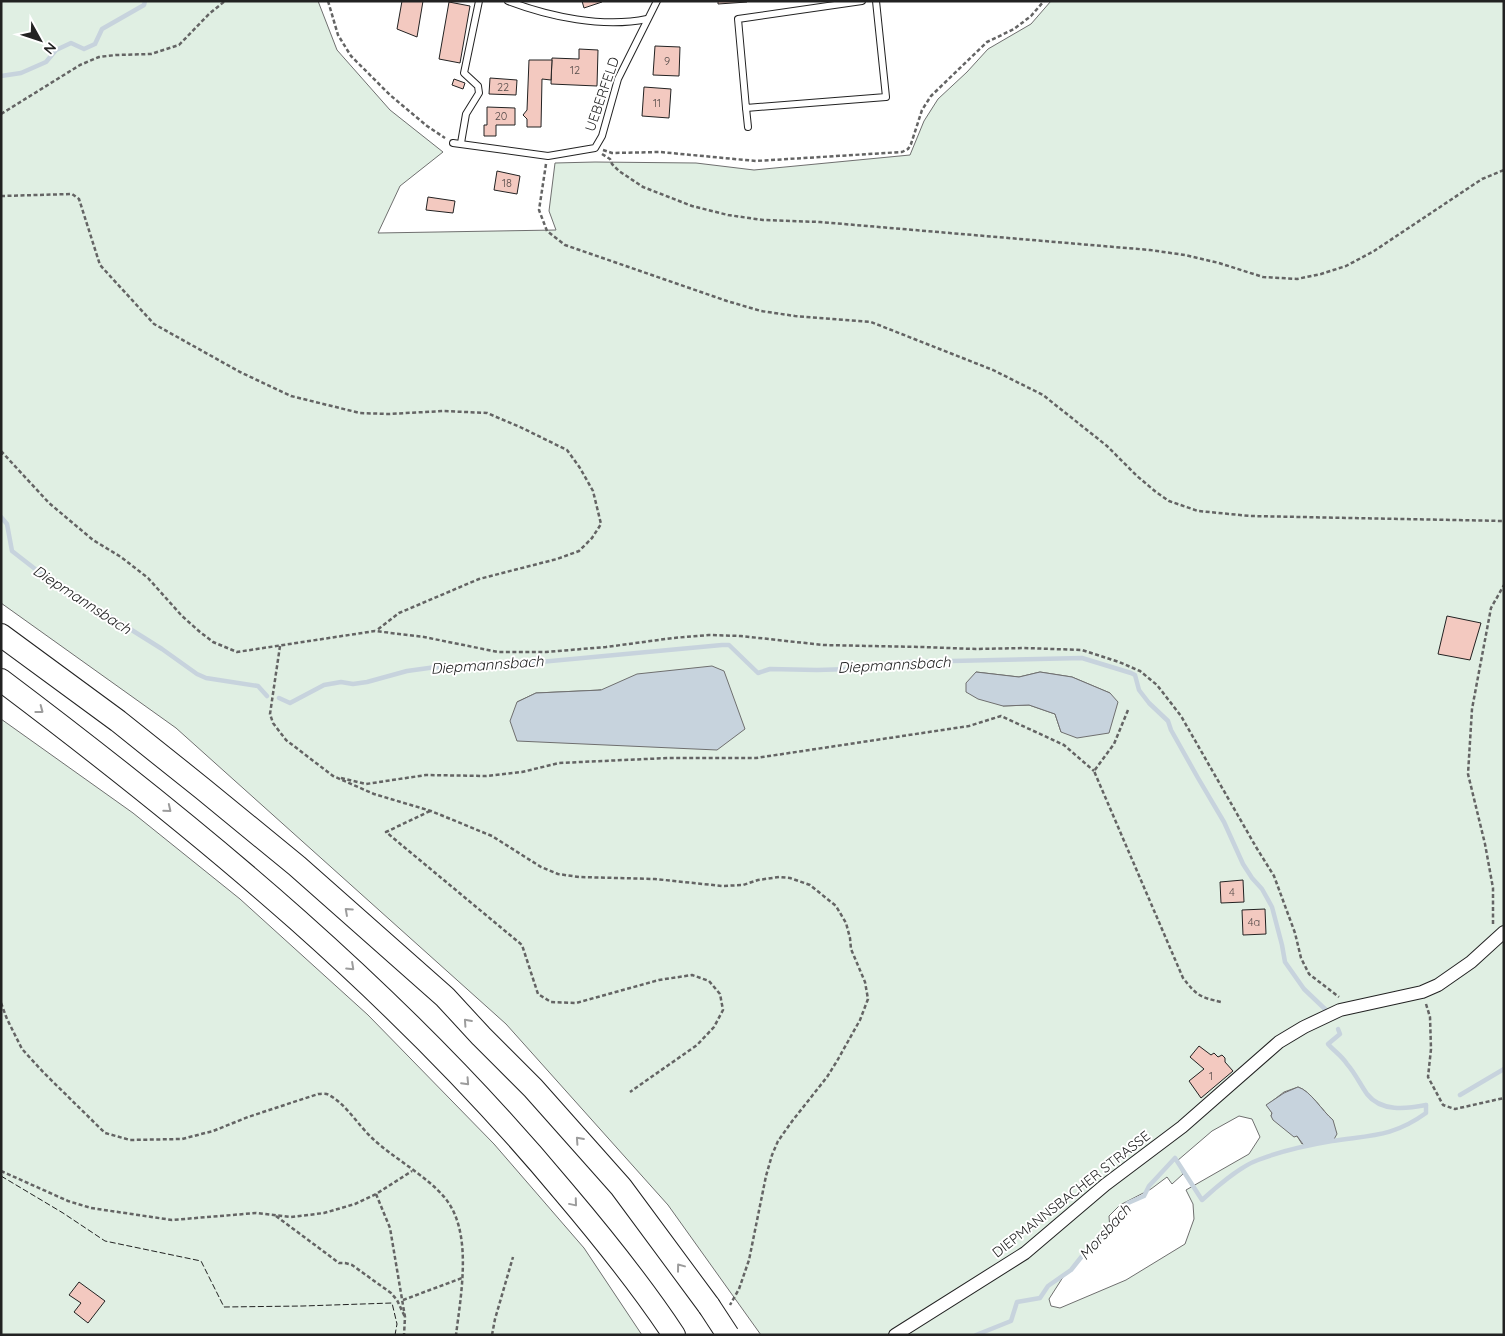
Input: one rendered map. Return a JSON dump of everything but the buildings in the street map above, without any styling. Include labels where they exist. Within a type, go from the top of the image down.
[{"type":"highway","points":[[1,635],[118,721],[217,800],[297,866],[445,997],[480,1036],[533,1088],[621,1187],[718,1309],[728,1335]]},
{"type":"highway","points":[[1,680],[182,820],[302,923],[374,989],[449,1064],[541,1164],[595,1229],[672,1332]]},
{"type":"street","points":[[1353,1006],[1422,992],[1438,985],[1453,976],[1482,953],[1504,932]]},
{"type":"street","name":"DIEPMANNSBACHER STRASSE","points":[[895,1335],[1025,1253],[1106,1185],[1188,1122],[1279,1042],[1304,1027],[1353,1006]]},
{"type":"lane","points":[[461,144],[466,114],[479,92],[478,86],[464,73],[479,1]]},
{"type":"lane","points":[[508,1],[541,12],[597,21],[631,22],[647,19]]},
{"type":"lane","name":"UEBERFELD","points":[[453,143],[548,156],[594,148],[602,136],[618,79],[657,1]]},
{"type":"lane","points":[[748,127],[738,19],[833,3],[862,1]]},
{"type":"lane","points":[[746,108],[886,97],[876,1]]},
{"type":"path","points":[[1,114],[80,65],[98,57],[151,54],[179,45],[209,14],[225,1]]},
{"type":"path","points":[[328,1],[338,35],[351,56],[390,95],[427,126],[453,143]]},
{"type":"path","points":[[594,148],[612,153],[660,152],[756,161],[902,152],[908,149],[911,144],[922,110],[931,96],[987,42],[1014,29],[1031,16],[1044,1]]},
{"type":"path","points":[[594,148],[610,159],[619,171],[643,187],[692,206],[728,215],[763,220],[820,222],[1150,250],[1185,255],[1219,263],[1263,277],[1297,279],[1346,266],[1374,252],[1482,178],[1504,170]]},
{"type":"path","points":[[548,156],[539,210],[547,232],[565,245],[727,301],[761,310],[795,316],[844,318],[871,322],[994,370],[1043,395],[1107,446],[1156,492],[1177,504],[1198,511],[1250,516],[1504,521]]},
{"type":"path","points":[[1,196],[72,194],[80,199],[100,265],[154,324],[240,372],[291,396],[360,413],[388,414],[444,411],[486,413],[567,450],[593,490],[601,524],[592,538],[579,551],[557,559],[479,579],[399,613],[376,631]]},
{"type":"path","points":[[1,451],[49,503],[93,540],[121,557],[148,578],[182,616],[200,632],[214,642],[238,652],[376,631],[424,636],[498,652],[546,652],[709,635],[741,636],[823,645],[1082,650],[1119,662],[1140,671],[1157,685],[1181,716],[1274,876],[1295,933],[1301,958],[1309,974],[1353,1006]]},
{"type":"path","points":[[1482,953],[1493,924],[1493,888],[1485,844],[1468,774],[1472,709],[1491,608],[1504,585]]},
{"type":"path","points":[[280,646],[270,714],[273,723],[286,740],[333,776],[374,794],[431,811],[492,836],[541,867],[558,874],[578,877],[648,879],[722,886],[743,885],[758,880],[779,877],[790,878],[810,885],[836,906],[846,923],[851,949],[865,982],[868,1000],[865,1009],[827,1077],[793,1120],[775,1148],[766,1176],[749,1260],[738,1289],[718,1309]]},
{"type":"path","points":[[1094,771],[1114,744],[1128,710]]},
{"type":"path","points":[[333,776],[366,784],[426,775],[486,776],[522,772],[559,763],[668,758],[756,758],[969,726],[1001,716],[1064,745],[1094,771],[1183,978],[1194,992],[1221,1002]]},
{"type":"path","points":[[431,811],[386,832],[522,945],[538,994],[550,1002],[576,1003],[659,980],[692,975],[709,981],[720,994],[723,1010],[714,1027],[697,1045],[630,1092]]},
{"type":"path","points":[[1422,992],[1430,1017],[1431,1049],[1428,1077],[1443,1105],[1455,1109],[1504,1098]]},
{"type":"path","points":[[1,1003],[22,1049],[44,1073],[105,1132],[130,1140],[182,1138],[213,1131],[248,1117],[318,1094],[328,1094],[344,1107],[372,1138],[446,1199],[458,1222],[462,1244],[462,1278],[456,1335]]},
{"type":"path","points":[[1,1171],[68,1201],[91,1208],[172,1220],[256,1213],[276,1216],[308,1216],[324,1213],[355,1204],[376,1194],[412,1171]]},
{"type":"path","points":[[376,1194],[390,1228],[403,1300],[405,1317],[404,1335]]},
{"type":"path","points":[[276,1216],[339,1263],[352,1265],[392,1292],[405,1317]]},
{"type":"path","points":[[492,1335],[514,1257]]},
{"type":"path","points":[[403,1300],[462,1278]]},
{"type":"green space","points":[[1,1],[318,1],[337,50],[390,110],[443,152],[400,186],[378,233],[556,230],[549,211],[555,163],[696,163],[754,170],[910,155],[924,121],[938,99],[988,49],[1031,24],[1051,1],[1504,1],[1504,1335],[761,1335],[668,1205],[506,1024],[176,728],[1,603],[1,456],[3,454],[1,453]],"holes":[[[976,672],[1019,677],[1040,672],[1072,677],[1110,693],[1061,732],[1055,714],[1029,705],[1003,706]],[[601,690],[517,702],[536,693]],[[1298,1087],[1303,1089],[1333,1120],[1302,1144],[1297,1136],[1271,1116],[1272,1113],[1267,1105],[1284,1092]],[[1239,1116],[1252,1119],[1260,1137],[1249,1154],[1186,1190],[1193,1204],[1194,1219],[1185,1244],[1126,1280],[1060,1308],[1051,1306],[1049,1299],[1065,1274],[1110,1231],[1109,1216],[1120,1205],[1151,1189],[1167,1177],[1172,1184],[1183,1174],[1177,1161],[1212,1131]]]},
{"type":"green space","points":[[1,719],[133,813],[240,899],[368,1015],[494,1144],[584,1248],[642,1335],[1,1335]]},
{"type":"shaded area","points":[[712,666],[724,671],[745,729],[717,750],[517,741],[510,721],[517,702],[536,693],[601,690],[637,674]]},
{"type":"shaded area","points":[[976,672],[1019,677],[1040,672],[1072,677],[1110,693],[1118,702],[1109,733],[1077,738],[1061,732],[1055,714],[1029,705],[1003,706],[978,699],[966,692],[966,683]]},
{"type":"shaded area","points":[[1298,1087],[1312,1097],[1333,1120],[1337,1134],[1333,1141],[1305,1147],[1297,1136],[1294,1137],[1273,1120],[1272,1113],[1266,1105],[1284,1093]]},
{"type":"waterway","points":[[1,76],[21,73],[46,62],[56,50],[71,43],[84,49],[95,44],[102,29],[144,5],[145,1]]},
{"type":"waterway","name":"Diepmannsbach","points":[[1,517],[7,524],[12,551],[39,572],[162,649],[197,674],[206,678],[258,686],[267,696]]},
{"type":"waterway","name":"Diepmannsbach","points":[[279,698],[290,703],[324,685],[341,682],[353,684],[367,682],[407,671],[436,667],[475,668],[722,645],[729,645],[758,673],[770,669],[851,669],[907,662],[1082,658],[1135,675],[1139,690],[1149,703],[1168,721],[1171,730],[1224,822],[1243,864],[1262,889],[1272,907],[1285,962],[1304,989],[1326,1010]]},
{"type":"waterway","name":"Diepmannsbach","points":[[1338,1029],[1340,1034],[1328,1044],[1345,1061],[1373,1100],[1379,1104],[1394,1108],[1426,1105]]},
{"type":"waterway","name":"Morsbach","points":[[1460,1095],[1504,1069]]},
{"type":"waterway","name":"Morsbach","points":[[976,1335],[1011,1321],[1017,1302],[1040,1298],[1048,1286],[1071,1270],[1090,1246],[1103,1236],[1128,1203],[1144,1196],[1149,1186],[1175,1158],[1202,1200],[1236,1172],[1258,1160],[1304,1146],[1392,1131],[1403,1127],[1426,1113],[1426,1105]]},
{"type":"fence","points":[[1,1176],[105,1241],[201,1261],[224,1307],[392,1303],[397,1324],[395,1335]]}]
